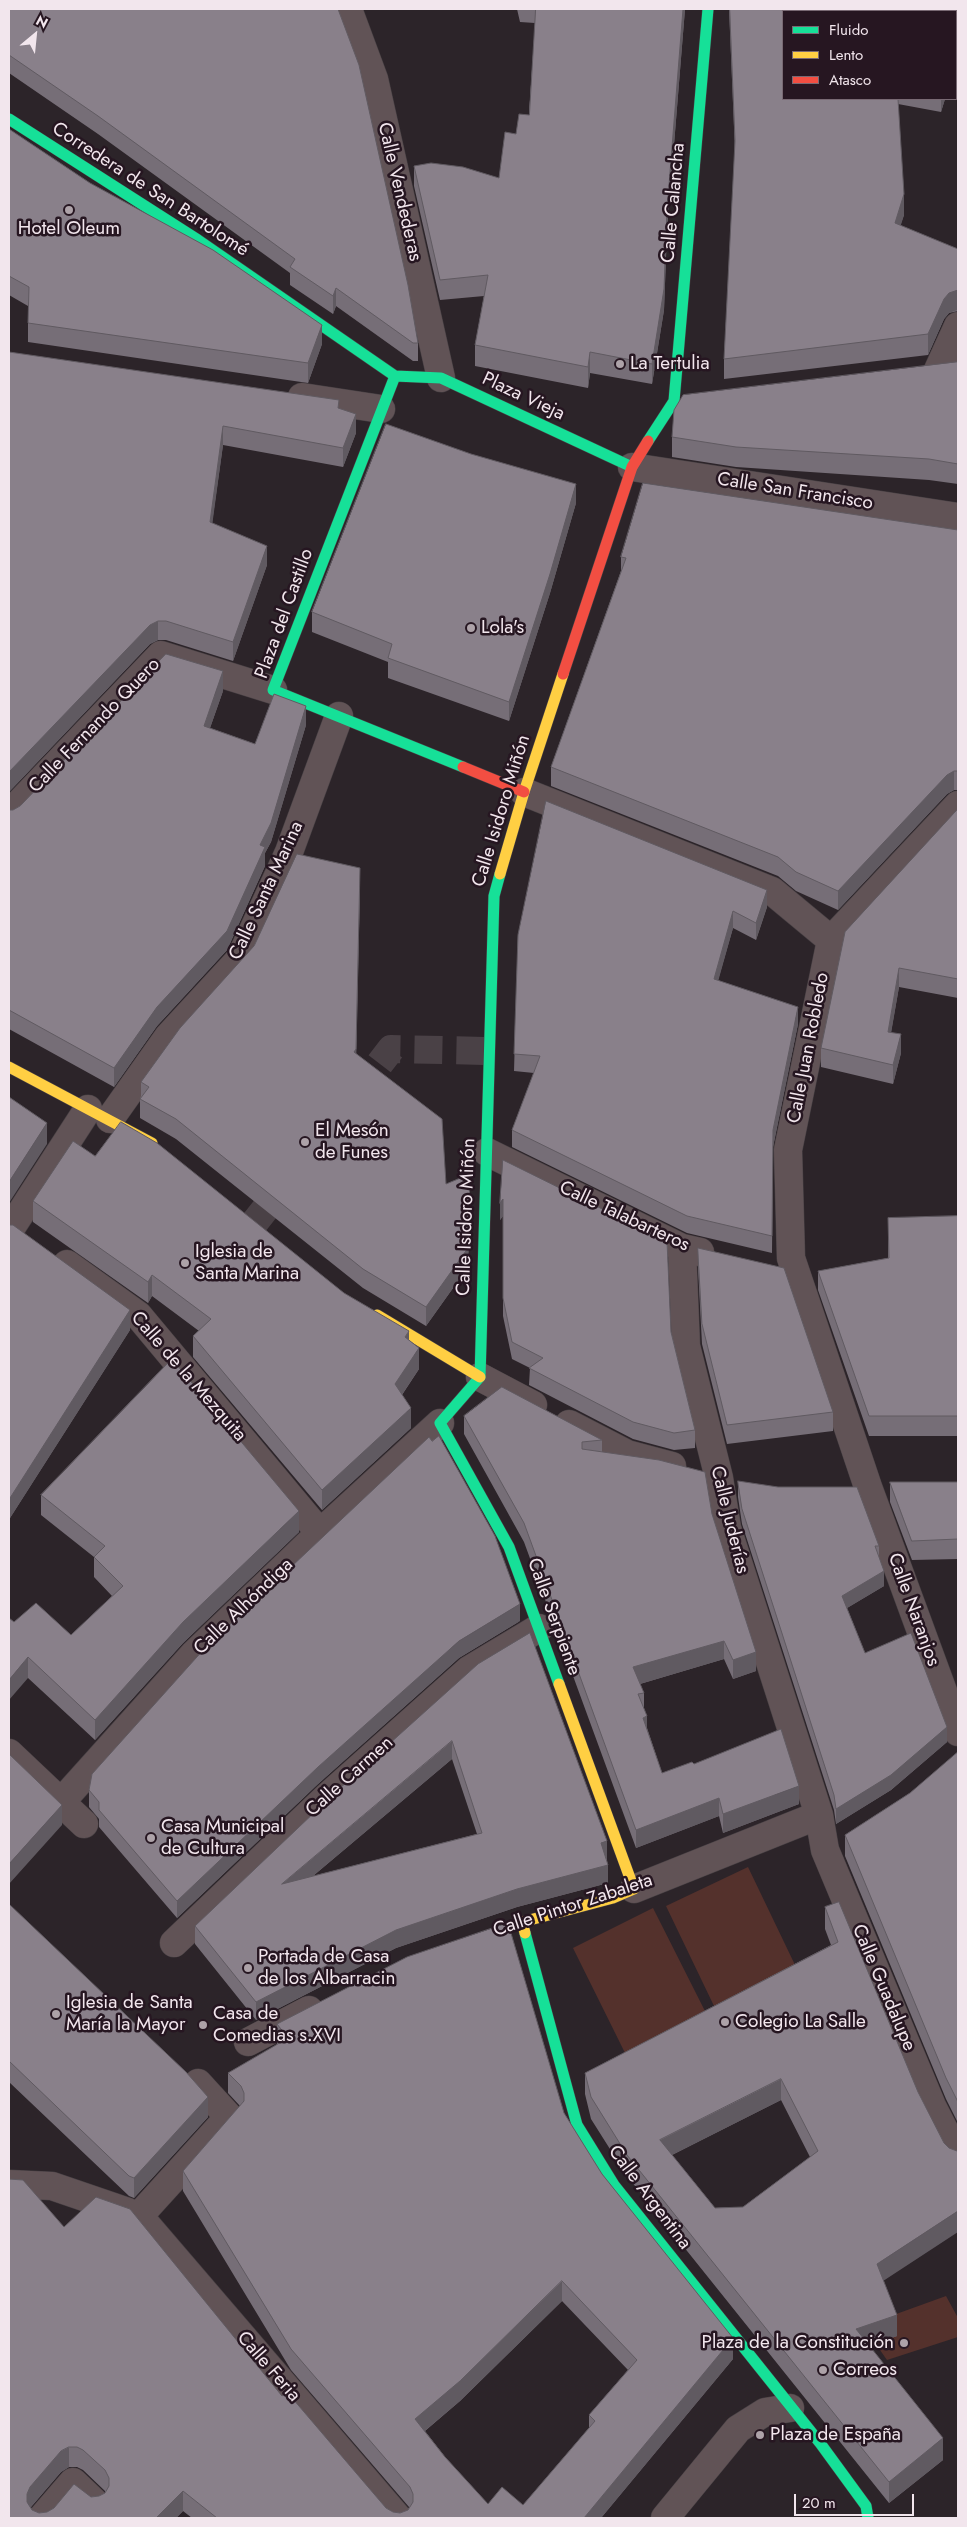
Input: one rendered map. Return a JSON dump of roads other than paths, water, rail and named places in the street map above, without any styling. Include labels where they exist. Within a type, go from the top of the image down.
[{"type":"street","name":"Calle Vendederas","points":[[348,9],[374,79],[441,378]]},
{"type":"street","name":"Calle Calancha","points":[[679,400],[708,9]]},
{"type":"street","name":"Corredera de San Bartolomé","points":[[9,119],[198,240],[395,376]]},
{"type":"street","points":[[939,370],[958,326]]},
{"type":"street","name":"Plaza Vieja","points":[[395,376],[441,378],[632,467]]},
{"type":"street","name":"Plaza del Castillo","points":[[395,376],[273,690],[524,792]]},
{"type":"street","points":[[279,394],[381,409]]},
{"type":"street","name":"Calle Isidoro Miñón","points":[[480,1377],[494,896],[524,792],[632,467],[679,400]]},
{"type":"street","name":"Calle San Francisco","points":[[632,467],[958,517]]},
{"type":"street","name":"Calle Fernando Quero","points":[[9,814],[161,655],[273,690]]},
{"type":"street","name":"Calle Santa Marina","points":[[10,1229],[99,1114],[240,959],[289,852],[339,716]]},
{"type":"street","points":[[524,792],[772,891],[830,940],[958,805]]},
{"type":"street","name":"Calle Juan Robledo","points":[[830,940],[788,1150],[791,1258],[868,1487]]},
{"type":"street","points":[[9,1067],[166,1151]]},
{"type":"street","name":"Calle Talabarteros","points":[[487,1152],[682,1248],[720,1256]]},
{"type":"street","name":"Calle de la Mezquita","points":[[10,1229],[40,1245],[138,1315],[320,1532]]},
{"type":"street","name":"Calle Juderías","points":[[682,1248],[686,1346],[731,1480],[727,1528],[819,1815]]},
{"type":"street","points":[[768,1267],[796,1274]]},
{"type":"street","points":[[363,1306],[480,1377],[627,1454],[731,1480]]},
{"type":"street","points":[[440,1423],[480,1377]]},
{"type":"street","name":"Calle Alhóndiga","points":[[61,1802],[194,1654],[320,1532],[440,1423]]},
{"type":"street","name":"Calle Serpiente","points":[[440,1423],[509,1547],[634,1889]]},
{"type":"street","points":[[838,1487],[895,1487]]},
{"type":"street","name":"Calle Naranjos","points":[[868,1487],[958,1732]]},
{"type":"street","name":"Calle Carmen","points":[[174,1943],[328,1796],[469,1670],[539,1628]]},
{"type":"street","points":[[9,1753],[84,1824]]},
{"type":"street","name":"Calle Guadalupe","points":[[819,1815],[825,1850],[932,2106],[958,2157]]},
{"type":"street","name":"Calle Pintor Zabaleta","points":[[494,1931],[613,1898],[819,1815]]},
{"type":"street","points":[[825,1850],[850,1834]]},
{"type":"street","name":"Calle Argentina","points":[[522,1922],[577,2124],[614,2185],[790,2408]]},
{"type":"street","points":[[248,2042],[333,1998]]},
{"type":"street","points":[[9,2184],[52,2186],[139,2216],[229,2117],[198,2083]]},
{"type":"street","name":"Calle Feria","points":[[139,2216],[398,2518]]},
{"type":"street","points":[[664,2518],[738,2429],[765,2412],[790,2408],[871,2514]]},
{"type":"street","points":[[42,2518],[73,2482],[94,2502]]},
{"type":"tunnel","points":[[354,1097],[391,1049],[490,1051]]},
{"type":"tunnel","points":[[255,1222],[288,1180]]},
{"type":"place","name":"Hotel Oleum","points":[[69,210]]},
{"type":"place","name":"La Tertulia","points":[[620,364]]},
{"type":"place","name":"Lola's","points":[[471,628]]},
{"type":"place","name":"El Mesón de Funes","points":[[305,1142]]},
{"type":"place","name":"Iglesia de Santa Marina","points":[[185,1263]]},
{"type":"place","name":"Casa Municipal de Cultura","points":[[151,1838]]},
{"type":"place","name":"Portada de Casa de los Albarracin","points":[[248,1968]]},
{"type":"place","name":"Iglesia de Santa María la Mayor","points":[[56,2014]]},
{"type":"place","name":"Colegio La Salle","points":[[725,2022]]},
{"type":"place","name":"Casa de Comedias s.XVI","points":[[203,2025]]},
{"type":"place","name":"Plaza de la Constitución","points":[[904,2343]]},
{"type":"place","name":"Correos","points":[[823,2370]]},
{"type":"place","name":"Plaza de España","points":[[760,2435]]}]
